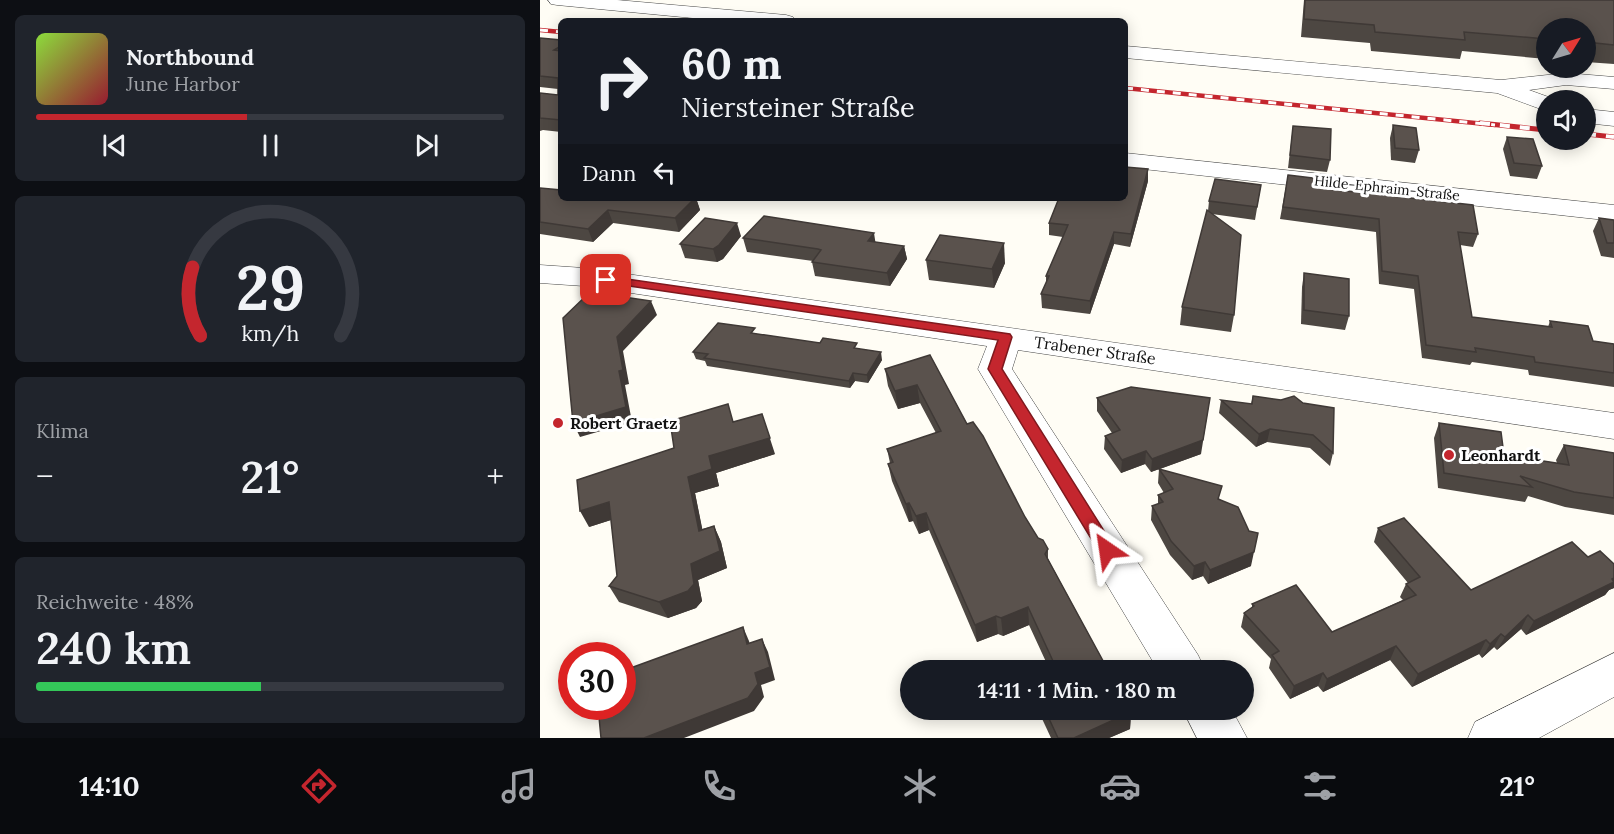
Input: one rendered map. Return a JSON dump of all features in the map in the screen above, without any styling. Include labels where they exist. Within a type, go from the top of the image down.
[{"type":"street","points":[[557,0],[753,18]]},
{"type":"street","points":[[540,13],[591,18]]},
{"type":"street","points":[[1128,52],[1501,87],[1566,79],[1614,83]]},
{"type":"street","points":[[1128,70],[1536,111]]},
{"type":"street","points":[[1501,87],[1536,100]]},
{"type":"street","points":[[1596,117],[1614,119]]},
{"type":"street","name":"Hilde-Ephraim-Straße","points":[[1128,160],[1614,213]]},
{"type":"street","name":"Trabener Straße","points":[[540,274],[584,277],[1614,426]]},
{"type":"street","points":[[1006,337],[995,369],[1176,660]]},
{"type":"street","points":[[1492,738],[1614,674]]},
{"type":"street","points":[[1212,720],[1223,738]]},
{"type":"building","points":[[1305,0],[1614,0],[1614,45],[1596,43],[1596,18],[1536,18],[1536,38],[1464,32],[1465,40],[1375,32],[1374,25],[1304,19]]},
{"type":"building","points":[[540,38],[558,40],[558,48],[554,50],[558,51],[558,78],[540,76]]},
{"type":"building","points":[[540,93],[558,95],[558,120],[540,118]]},
{"type":"building","points":[[1393,125],[1416,128],[1419,150],[1395,148]]},
{"type":"building","points":[[1293,126],[1331,129],[1330,160],[1290,155]]},
{"type":"building","points":[[1507,137],[1533,139],[1542,166],[1514,163]]},
{"type":"building","points":[[1128,167],[1148,169],[1131,234],[1114,232],[1090,301],[1041,294],[1049,276],[1046,276],[1068,225],[1049,223],[1058,201],[1128,201]]},
{"type":"building","points":[[1288,175],[1329,180],[1329,189],[1473,205],[1478,234],[1458,232],[1472,317],[1552,327],[1550,321],[1588,326],[1593,341],[1614,344],[1614,373],[1535,362],[1534,357],[1475,348],[1476,352],[1426,345],[1418,276],[1382,271],[1379,219],[1283,207]]},
{"type":"building","points":[[1215,179],[1261,185],[1257,207],[1209,201]]},
{"type":"building","points":[[540,188],[558,190],[558,201],[692,201],[675,218],[608,210],[588,229],[540,222]]},
{"type":"building","points":[[1207,210],[1241,235],[1234,315],[1182,307]]},
{"type":"building","points":[[764,216],[874,233],[868,241],[904,246],[887,273],[812,262],[821,250],[743,238]]},
{"type":"building","points":[[705,218],[737,223],[713,249],[680,244]]},
{"type":"building","points":[[1599,218],[1614,220],[1614,243],[1607,243]]},
{"type":"building","points":[[940,235],[1004,243],[992,269],[926,260]]},
{"type":"building","points":[[1304,273],[1349,279],[1349,316],[1304,310]]},
{"type":"building","points":[[590,292],[651,301],[617,337],[623,370],[619,371],[626,407],[573,423],[563,318]]},
{"type":"building","points":[[718,323],[755,328],[751,333],[820,343],[823,338],[857,343],[854,348],[881,352],[867,375],[853,373],[849,381],[704,358],[708,354],[693,352]]},
{"type":"building","points":[[930,355],[967,424],[973,422],[983,436],[1025,517],[1038,538],[1043,540],[1048,549],[1045,554],[1103,660],[1053,660],[1028,607],[975,625],[926,513],[916,516],[909,503],[906,504],[888,464],[893,462],[887,449],[941,431],[917,385],[895,391],[885,369]]},
{"type":"building","points":[[1131,387],[1210,398],[1203,440],[1152,459],[1146,451],[1122,460],[1105,436],[1120,430],[1097,398]]},
{"type":"building","points":[[1253,396],[1281,400],[1294,396],[1303,403],[1334,408],[1333,453],[1313,435],[1270,429],[1259,434],[1221,400],[1252,404]]},
{"type":"building","points":[[728,404],[733,422],[762,414],[770,438],[709,456],[712,469],[688,477],[699,531],[714,526],[720,551],[691,564],[694,584],[688,591],[659,602],[609,586],[617,576],[609,502],[580,511],[577,480],[674,448],[670,421]]},
{"type":"building","points":[[1439,423],[1501,432],[1504,455],[1569,465],[1564,445],[1614,453],[1614,498],[1574,492],[1520,476],[1532,487],[1444,473]]},
{"type":"building","points":[[1159,469],[1222,486],[1218,499],[1238,507],[1249,531],[1258,533],[1254,552],[1210,570],[1205,562],[1194,566],[1171,541],[1152,506],[1163,502],[1158,495],[1173,489]]},
{"type":"building","points":[[1404,518],[1471,590],[1572,542],[1588,557],[1600,551],[1614,564],[1614,578],[1612,579],[1614,582],[1534,621],[1528,615],[1505,637],[1501,634],[1490,644],[1486,640],[1418,674],[1396,646],[1327,679],[1323,673],[1294,686],[1272,655],[1279,651],[1244,613],[1254,606],[1252,604],[1296,585],[1332,632],[1416,595],[1406,584],[1420,577],[1378,528]]},
{"type":"building","points":[[743,627],[747,644],[762,639],[770,667],[755,673],[758,684],[748,698],[644,738],[601,738],[599,720],[636,720],[636,666]]},
{"type":"building","points":[[1050,720],[1113,720],[1074,738],[1058,738]]},
{"type":"railway","points":[[540,30],[558,32]]},
{"type":"railway","points":[[1128,88],[1495,125]]},
{"type":"railway","points":[[1480,123],[1536,129]]},
{"type":"railway","points":[[1596,135],[1614,137]]},
{"type":"place","name":"Robert Graetz","points":[[558,423]]},
{"type":"place","name":"Leonhardt","points":[[1449,455]]},
{"type":"route","points":[[606,280],[1006,337],[995,369],[1107,550]]}]
